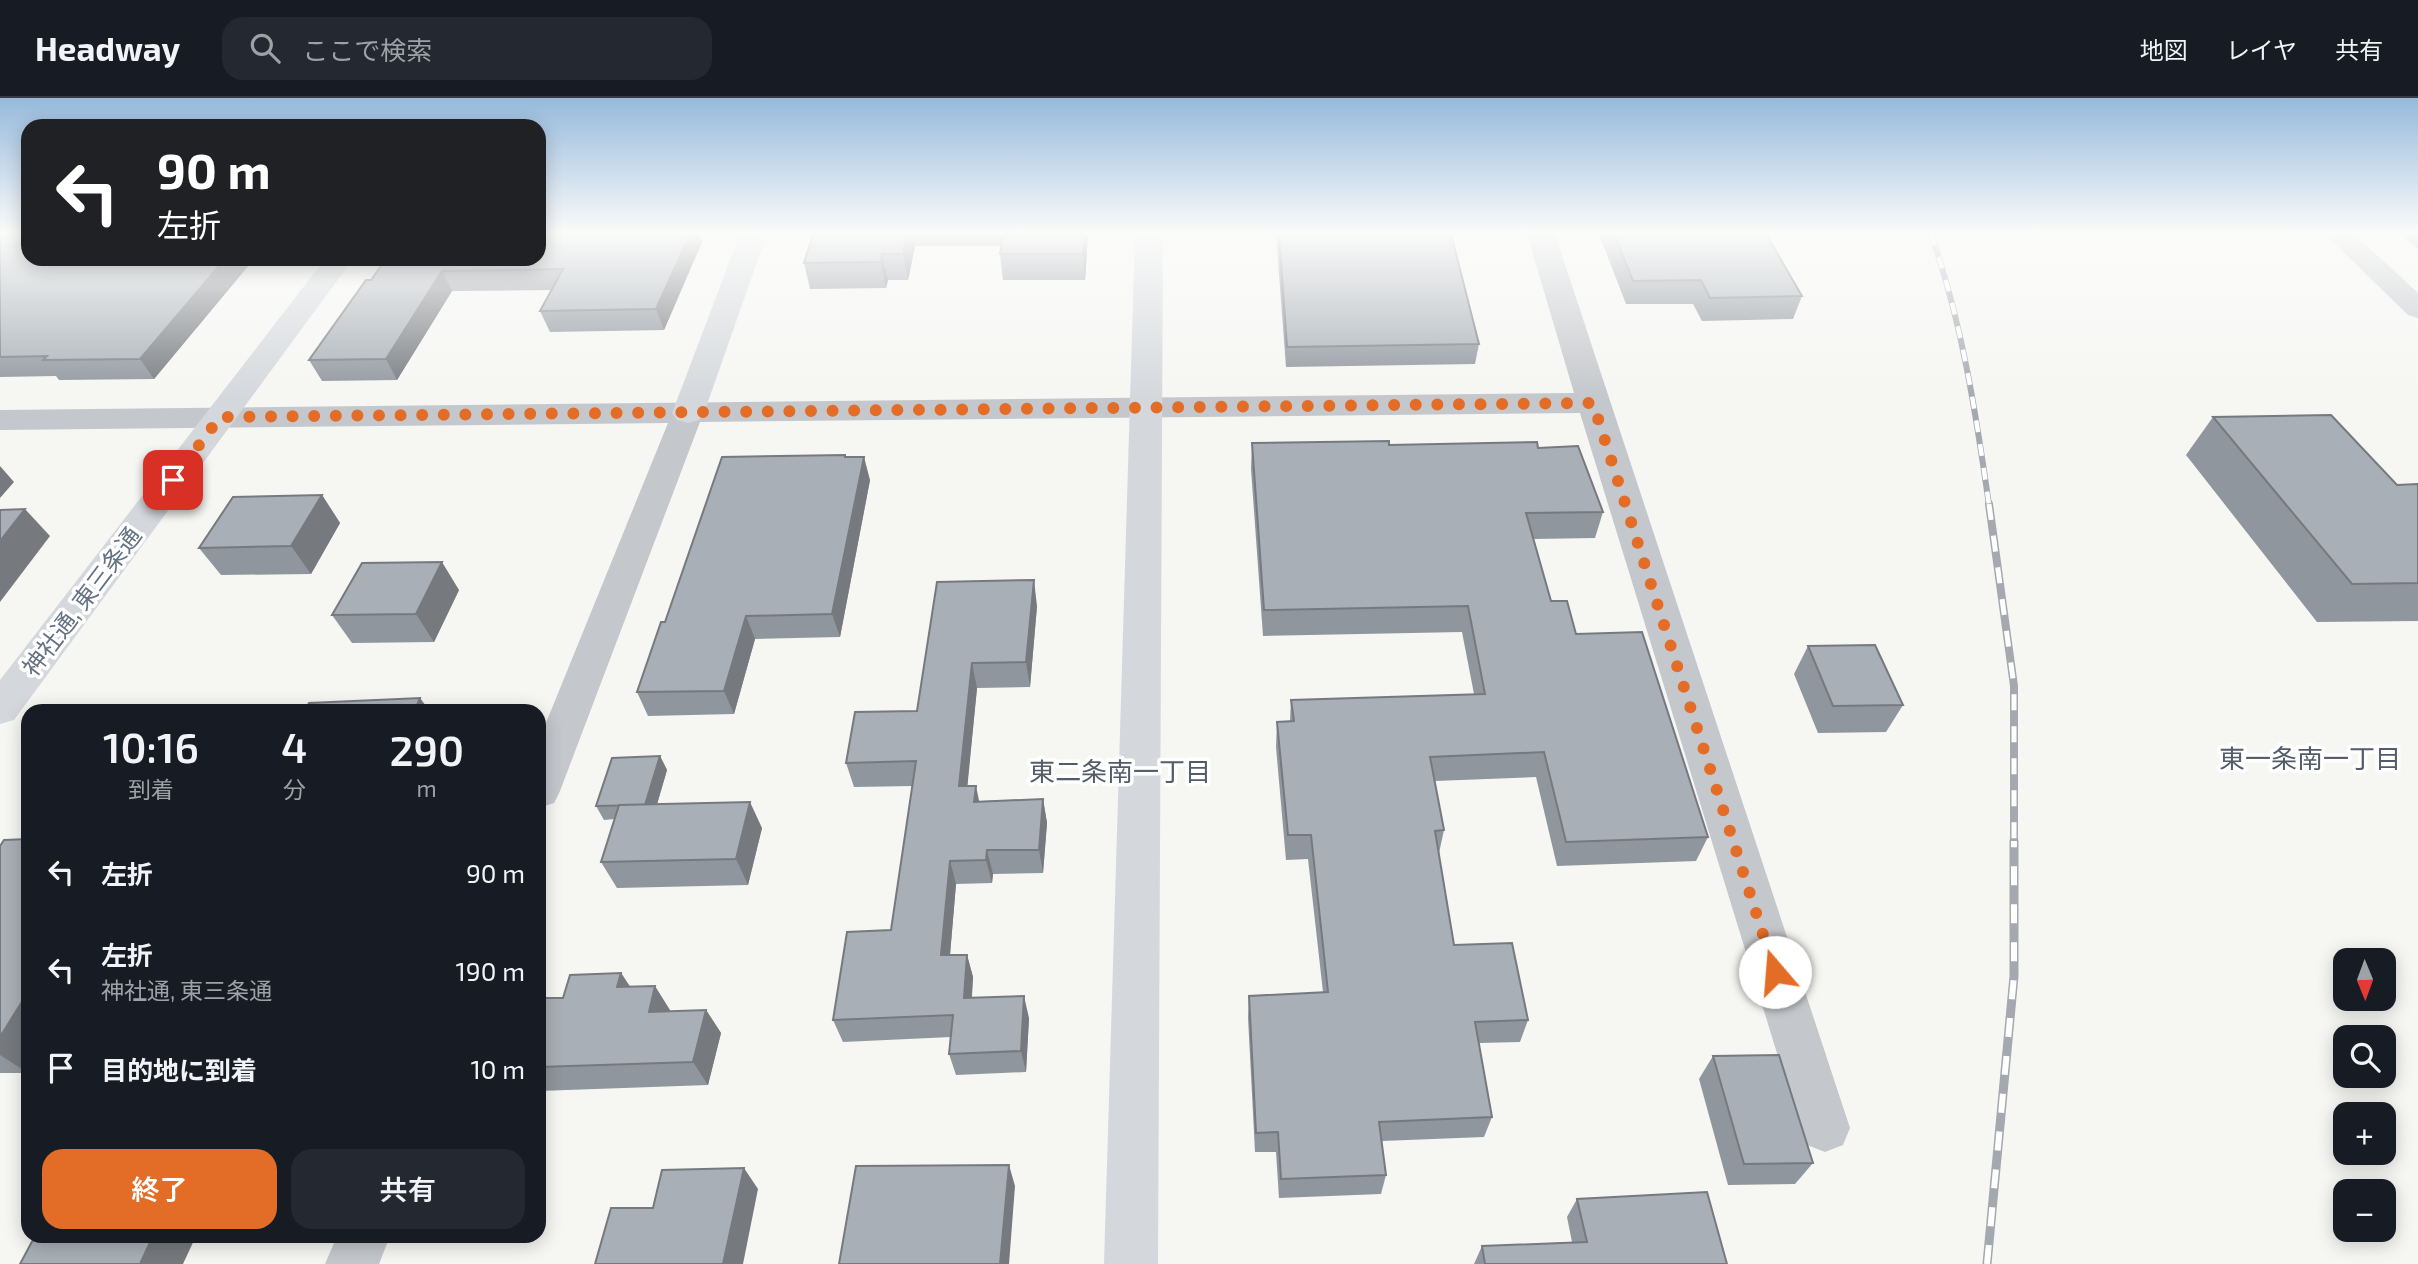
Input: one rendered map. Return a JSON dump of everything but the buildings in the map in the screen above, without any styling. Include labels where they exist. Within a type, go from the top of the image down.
[{"type":"street","name":"神社通, 東三条通","points":[[0,709],[317,288]]},
{"type":"street","points":[[546,773],[688,413],[734,288]]},
{"type":"street","points":[[1131,1264],[1148,288]]},
{"type":"street","points":[[1558,288],[1825,1128]]},
{"type":"street","points":[[2396,288],[2418,309]]},
{"type":"street","points":[[0,420],[1593,403]]},
{"type":"street","points":[[352,1264],[360,1243]]},
{"type":"railway","points":[[1948,288],[1960,334],[1973,402],[1989,505]]},
{"type":"railway","points":[[1987,1264],[2014,976],[2014,686],[1989,504]]},
{"type":"district","name":"東一条南一丁目","points":[[2310,757]]},
{"type":"district","name":"東二条南一丁目","points":[[1120,770]]},
{"type":"route","points":[[173,480],[220,417],[1593,403],[1775,972]]}]
